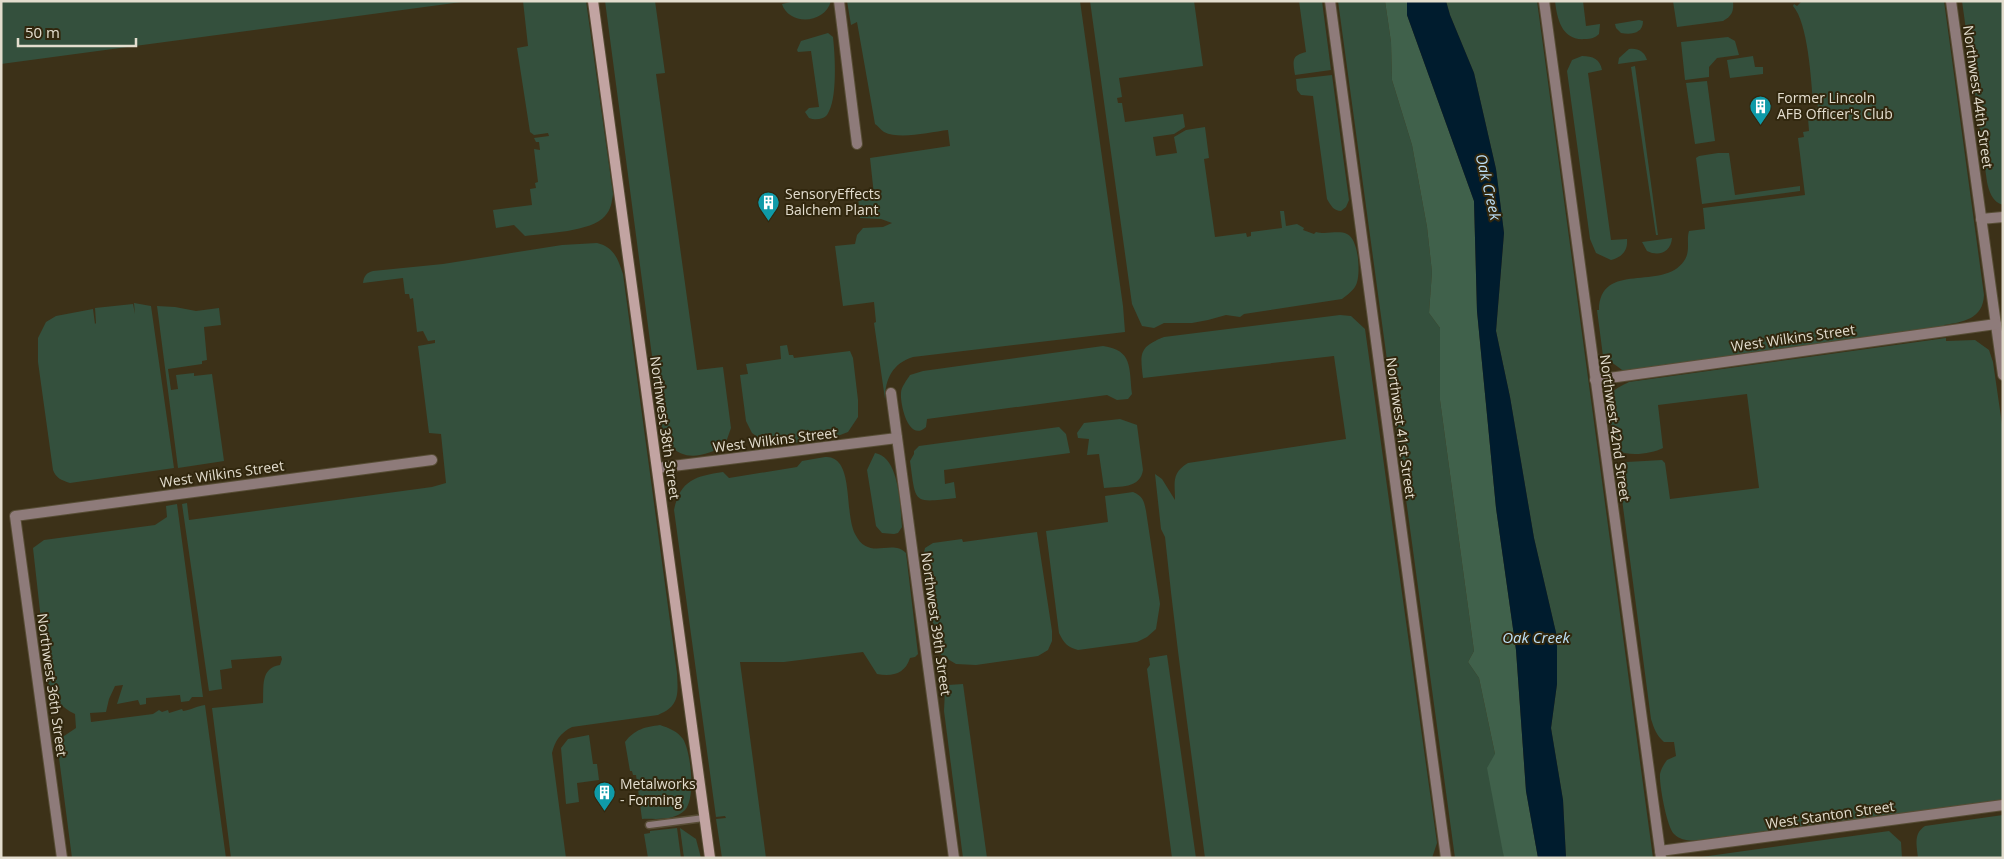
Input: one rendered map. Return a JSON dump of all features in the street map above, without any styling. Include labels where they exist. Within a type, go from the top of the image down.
[{"type":"main road","name":"Northwest 38th Street","points":[[593,1],[710,858]]},
{"type":"street","points":[[839,1],[857,144]]},
{"type":"street","name":"Northwest 41st Street","points":[[1330,1],[1446,858]]},
{"type":"street","name":"Northwest 42nd Street","points":[[1544,1],[1660,854]]},
{"type":"street","name":"Northwest 44th Street","points":[[1951,1],[2003,375]]},
{"type":"street","points":[[1981,220],[2003,216]]},
{"type":"street","name":"West Wilkins Street","points":[[1595,380],[1996,324]]},
{"type":"street","name":"Northwest 39th Street","points":[[890,394],[954,858]]},
{"type":"street","name":"West Wilkins Street","points":[[657,468],[897,438]]},
{"type":"street","name":"West Wilkins Street","points":[[15,516],[432,460]]},
{"type":"street","name":"Northwest 36th Street","points":[[15,516],[62,858]]},
{"type":"street","name":"West Stanton Street","points":[[1660,854],[2003,805]]},
{"type":"lane","points":[[649,826],[704,818]]},
{"type":"green space","points":[[1,1],[469,1],[1,64]]},
{"type":"green space","points":[[523,1],[586,1],[613,194],[609,211],[599,221],[579,229],[525,236],[514,225],[496,228],[493,210],[532,205],[530,189],[536,188],[535,183],[538,182],[534,149],[540,150],[539,142],[536,142],[534,138],[549,136],[548,133],[534,135],[530,132],[517,48],[528,46]]},
{"type":"green space","points":[[605,1],[655,1],[665,73],[656,74],[697,370],[723,367],[731,428],[725,445],[697,456],[690,456],[676,451],[667,441],[661,424]]},
{"type":"green space","points":[[795,1],[831,1],[827,9],[815,18],[799,19],[786,11],[782,4]]},
{"type":"green space","points":[[847,1],[1080,1],[1123,306],[1125,332],[913,357],[900,363],[895,368],[887,385],[885,399],[874,323],[876,322],[874,302],[843,306],[835,246],[855,244],[857,235],[863,228],[883,227],[892,223],[881,219],[860,218],[858,197],[874,195],[870,158],[950,146],[948,130],[915,135],[898,135],[884,132],[875,124],[857,22],[851,25]]},
{"type":"green space","points":[[1090,1],[1194,1],[1203,66],[1119,78],[1122,97],[1117,98],[1118,103],[1122,103],[1125,122],[1183,114],[1185,127],[1174,134],[1153,137],[1156,156],[1177,153],[1174,137],[1186,130],[1205,127],[1209,158],[1204,159],[1215,237],[1246,233],[1247,237],[1251,236],[1251,232],[1282,228],[1280,211],[1284,211],[1286,226],[1297,224],[1304,228],[1303,230],[1314,234],[1316,232],[1340,232],[1351,237],[1359,266],[1358,280],[1350,293],[1342,299],[1244,314],[1240,317],[1226,315],[1192,323],[1164,323],[1154,328],[1142,326],[1132,304]]},
{"type":"green space","points":[[1299,1],[1322,1],[1331,70],[1295,75],[1294,59],[1306,52]]},
{"type":"green space","points":[[1338,1],[1385,1],[1391,42],[1392,80],[1412,145],[1427,227],[1432,272],[1429,313],[1440,328],[1440,400],[1474,651],[1468,662],[1479,678],[1495,754],[1504,858],[1455,858]]},
{"type":"green space","points":[[1385,1],[1407,1],[1407,15],[1474,201],[1477,311],[1496,508],[1516,650],[1526,791],[1538,858],[1504,858],[1487,768],[1495,754],[1479,678],[1468,662],[1474,651],[1440,400],[1440,328],[1429,313],[1432,272],[1427,227],[1412,145],[1392,80],[1391,42]]},
{"type":"green space","points":[[1446,1],[1537,1],[1653,858],[1566,858],[1563,800],[1551,728],[1557,684],[1557,637],[1534,538],[1510,397],[1496,331],[1504,233],[1496,169],[1474,73]]},
{"type":"green space","points":[[1555,1],[1583,1],[1586,26],[1600,24],[1599,34],[1589,39],[1577,39],[1566,33],[1559,21]]},
{"type":"green space","points":[[1673,1],[1733,1],[1733,8],[1732,13],[1723,21],[1677,27]]},
{"type":"green space","points":[[1802,1],[1944,1],[1984,295],[1983,303],[1971,318],[1944,325],[1944,327],[1629,375],[1603,356],[1597,310],[1599,310],[1602,295],[1610,286],[1621,281],[1662,275],[1674,270],[1686,257],[1689,231],[1705,229],[1703,208],[1805,195],[1798,138],[1804,137],[1803,132],[1809,131],[1808,118],[1814,117],[1813,109],[1818,108],[1817,102],[1813,102],[1810,66],[1802,25],[1793,6],[1794,4],[1797,6]]},
{"type":"green space","points":[[1962,1],[2003,1],[2003,205],[1994,199],[1987,182]]},
{"type":"green space","points":[[1643,21],[1643,25],[1639,31],[1629,34],[1621,33],[1616,28],[1615,24]]},
{"type":"green space","points":[[828,33],[833,37],[834,45],[835,77],[833,99],[825,117],[813,119],[809,118],[805,112],[809,108],[819,107],[811,51],[798,52],[797,50],[801,41]]},
{"type":"green space","points":[[1728,37],[1735,41],[1739,55],[1717,58],[1709,67],[1709,77],[1685,80],[1681,42]]},
{"type":"green space","points":[[1629,49],[1640,51],[1647,60],[1618,64],[1619,58]]},
{"type":"green space","points":[[1582,56],[1595,59],[1600,63],[1602,70],[1588,73],[1611,240],[1627,239],[1624,253],[1611,260],[1596,253],[1590,239],[1567,71],[1572,60]]},
{"type":"green space","points":[[1753,56],[1755,67],[1763,67],[1763,74],[1730,78],[1727,60]]},
{"type":"green space","points":[[1635,66],[1658,235],[1656,235],[1631,67]]},
{"type":"green space","points":[[1332,75],[1349,200],[1346,207],[1341,211],[1333,208],[1327,199],[1313,96],[1301,95],[1297,90],[1296,79]]},
{"type":"green space","points":[[1707,81],[1715,141],[1695,144],[1686,83]]},
{"type":"green space","points":[[1718,153],[1729,153],[1735,195],[1800,186],[1800,191],[1702,204],[1696,158]]},
{"type":"green space","points":[[1672,238],[1667,250],[1660,253],[1647,251],[1642,242]]},
{"type":"green space","points":[[597,243],[608,247],[614,254],[623,274],[677,673],[678,687],[674,703],[670,708],[658,715],[572,727],[559,738],[552,753],[566,858],[231,858],[212,708],[263,703],[266,674],[269,670],[280,665],[282,659],[281,656],[231,660],[232,668],[220,670],[222,689],[209,691],[182,504],[187,503],[189,520],[432,487],[446,483],[441,434],[429,433],[418,346],[435,343],[435,340],[428,341],[423,331],[417,332],[413,298],[410,299],[409,294],[405,294],[403,278],[363,283],[365,277],[373,271],[443,264],[562,245]]},
{"type":"green space","points":[[134,303],[151,306],[174,468],[70,483],[64,481],[57,477],[53,470],[38,362],[38,338],[46,322],[56,316],[93,309],[95,324],[95,308],[133,304],[135,314]]},
{"type":"green space","points":[[157,306],[196,311],[219,308],[221,325],[204,327],[207,360],[202,361],[202,364],[168,369],[171,390],[178,389],[176,375],[212,374],[224,461],[178,468]]},
{"type":"green space","points":[[1340,315],[1351,316],[1365,329],[1437,843],[1432,858],[1205,858],[1165,537],[1161,529],[1155,474],[1162,479],[1175,500],[1176,475],[1188,463],[1346,439],[1334,356],[1143,378],[1143,352],[1150,344],[1164,337]]},
{"type":"green space","points":[[1946,338],[1946,341],[1975,340],[1989,350],[1993,362],[2003,431],[2003,800],[1700,840],[1680,838],[1671,830],[1662,796],[1661,770],[1667,760],[1676,756],[1674,742],[1664,742],[1661,739],[1651,719],[1618,469],[1627,462],[1662,460],[1665,463],[1670,499],[1759,488],[1747,394],[1658,405],[1663,448],[1652,452],[1633,454],[1616,450],[1609,405],[1612,393],[1629,382]]},
{"type":"green space","points":[[787,345],[789,355],[793,355],[794,358],[850,351],[853,358],[858,417],[848,432],[835,437],[785,444],[765,442],[752,433],[746,421],[740,375],[748,374],[746,364],[781,359],[780,346]]},
{"type":"green space","points":[[1103,346],[1120,352],[1128,362],[1132,394],[1128,399],[1117,400],[1107,395],[927,419],[926,427],[920,431],[910,426],[904,413],[901,391],[910,375],[923,371]]},
{"type":"green space","points":[[1120,419],[1137,425],[1143,470],[1138,481],[1134,484],[1104,488],[1099,454],[1087,455],[1089,439],[1078,438],[1077,433],[1084,423]]},
{"type":"green space","points":[[1059,427],[1066,434],[1070,453],[944,470],[945,484],[954,482],[956,498],[924,500],[919,498],[916,493],[910,461],[914,451],[919,446]]},
{"type":"green space","points":[[875,453],[889,463],[894,473],[899,496],[902,527],[898,533],[882,533],[876,526],[867,470]]},
{"type":"green space","points":[[825,457],[836,460],[843,469],[852,526],[861,542],[867,547],[894,548],[906,553],[918,654],[910,658],[905,668],[901,671],[888,675],[877,674],[863,652],[784,662],[740,662],[766,858],[722,858],[716,819],[726,818],[725,816],[716,817],[674,510],[680,492],[685,486],[705,475],[723,472],[729,478],[797,467],[802,461]]},
{"type":"green space","points":[[1133,492],[1143,499],[1145,504],[1160,604],[1156,629],[1147,637],[1137,642],[1074,649],[1066,644],[1059,633],[1046,531],[1108,522],[1105,496]]},
{"type":"green space","points":[[177,504],[203,697],[192,697],[189,701],[181,702],[180,695],[146,698],[146,704],[140,705],[138,700],[117,704],[123,685],[115,686],[106,712],[90,713],[91,722],[153,714],[159,710],[162,712],[168,710],[169,713],[182,709],[183,711],[205,705],[226,858],[72,858],[58,750],[61,738],[76,728],[75,714],[58,701],[48,683],[33,548],[44,540],[155,525],[167,517],[166,506]]},
{"type":"green space","points":[[1037,532],[1052,631],[1052,641],[1048,650],[1038,656],[976,665],[956,664],[941,655],[936,644],[923,557],[925,548],[933,543],[962,539],[963,542]]},
{"type":"green space","points":[[1167,655],[1196,858],[1172,858],[1147,669],[1150,665],[1149,658]]},
{"type":"green space","points":[[963,684],[987,858],[963,858],[944,711],[945,689],[948,685]]},
{"type":"green space","points":[[660,725],[678,734],[686,745],[691,775],[690,796],[685,810],[680,814],[669,818],[642,819],[636,775],[633,775],[632,771],[630,771],[625,742],[641,729]]},
{"type":"green space","points":[[589,735],[593,764],[597,764],[599,780],[577,783],[579,802],[566,804],[561,748],[568,739]]},
{"type":"green space","points":[[2003,815],[2003,858],[1918,858],[1917,836],[1925,826]]},
{"type":"green space","points":[[677,828],[681,858],[648,858],[644,834],[650,833],[650,831]]},
{"type":"green space","points":[[680,828],[696,839],[701,858],[684,858]]},
{"type":"green space","points":[[1889,831],[1901,842],[1902,858],[1694,858]]},
{"type":"water","name":"Oak Creek","points":[[1407,1],[1446,1],[1474,73],[1496,169],[1504,233],[1496,331],[1510,397],[1534,538],[1557,637],[1557,684],[1551,728],[1563,800],[1566,858],[1538,858],[1526,791],[1516,650],[1496,508],[1477,311],[1474,201],[1407,15]]},
{"type":"place","name":"Former Lincoln AFB Officer's Club","points":[[1761,125]]},
{"type":"place","name":"SensoryEffects Balchem Plant","points":[[769,221]]},
{"type":"place","name":"Metalworks - Forming","points":[[604,811]]}]
